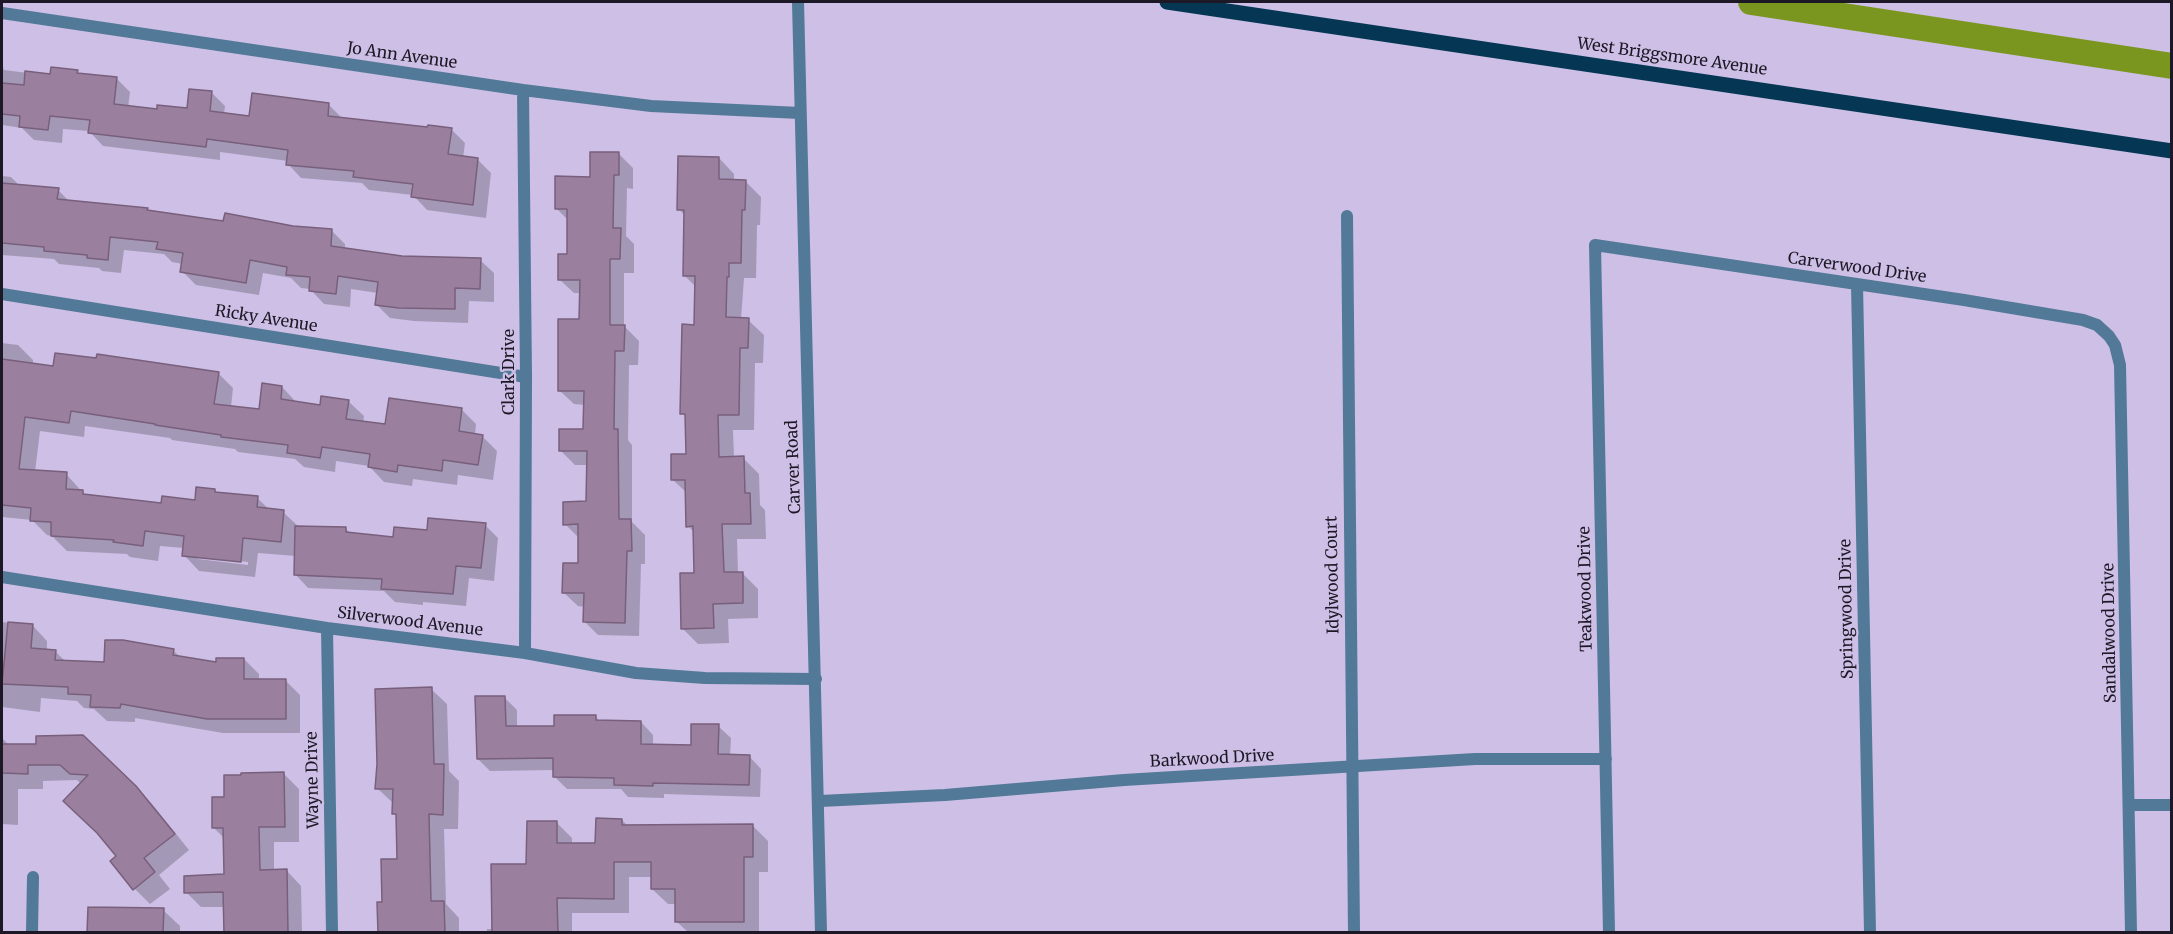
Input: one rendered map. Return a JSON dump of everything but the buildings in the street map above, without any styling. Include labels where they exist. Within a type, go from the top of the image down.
[{"type":"main road","name":"West Briggsmore Avenue","points":[[1167,2],[2172,151]]},
{"type":"street","name":"Carver Road","points":[[798,2],[820,801],[821,933]]},
{"type":"street","name":"Jo Ann Avenue","points":[[2,13],[523,90],[651,106],[800,113]]},
{"type":"street","name":"Clark Drive","points":[[523,90],[526,377],[525,653]]},
{"type":"street","name":"Idylwood Court","points":[[1347,216],[1353,933]]},
{"type":"street","name":"Carverwood Drive","points":[[1595,245],[2083,320],[2097,325],[2109,336]]},
{"type":"street","name":"Teakwood Drive","points":[[1595,245],[1610,933]]},
{"type":"street","name":"Springwood Drive","points":[[1857,284],[1870,933]]},
{"type":"street","name":"Ricky Avenue","points":[[2,294],[526,377]]},
{"type":"street","name":"Sandalwood Drive","points":[[2109,336],[2115,345],[2120,364],[2131,933]]},
{"type":"street","name":"Silverwood Avenue","points":[[2,577],[327,628],[525,653],[636,673],[705,678],[816,679]]},
{"type":"street","name":"Wayne Drive","points":[[327,628],[332,933]]},
{"type":"street","name":"Barkwood Drive","points":[[820,801],[945,795],[1124,780],[1475,759],[1606,759]]},
{"type":"street","points":[[2130,805],[2172,805]]},
{"type":"street","points":[[32,933],[33,877]]},
{"type":"waterway","points":[[1751,2],[2172,66]]}]
